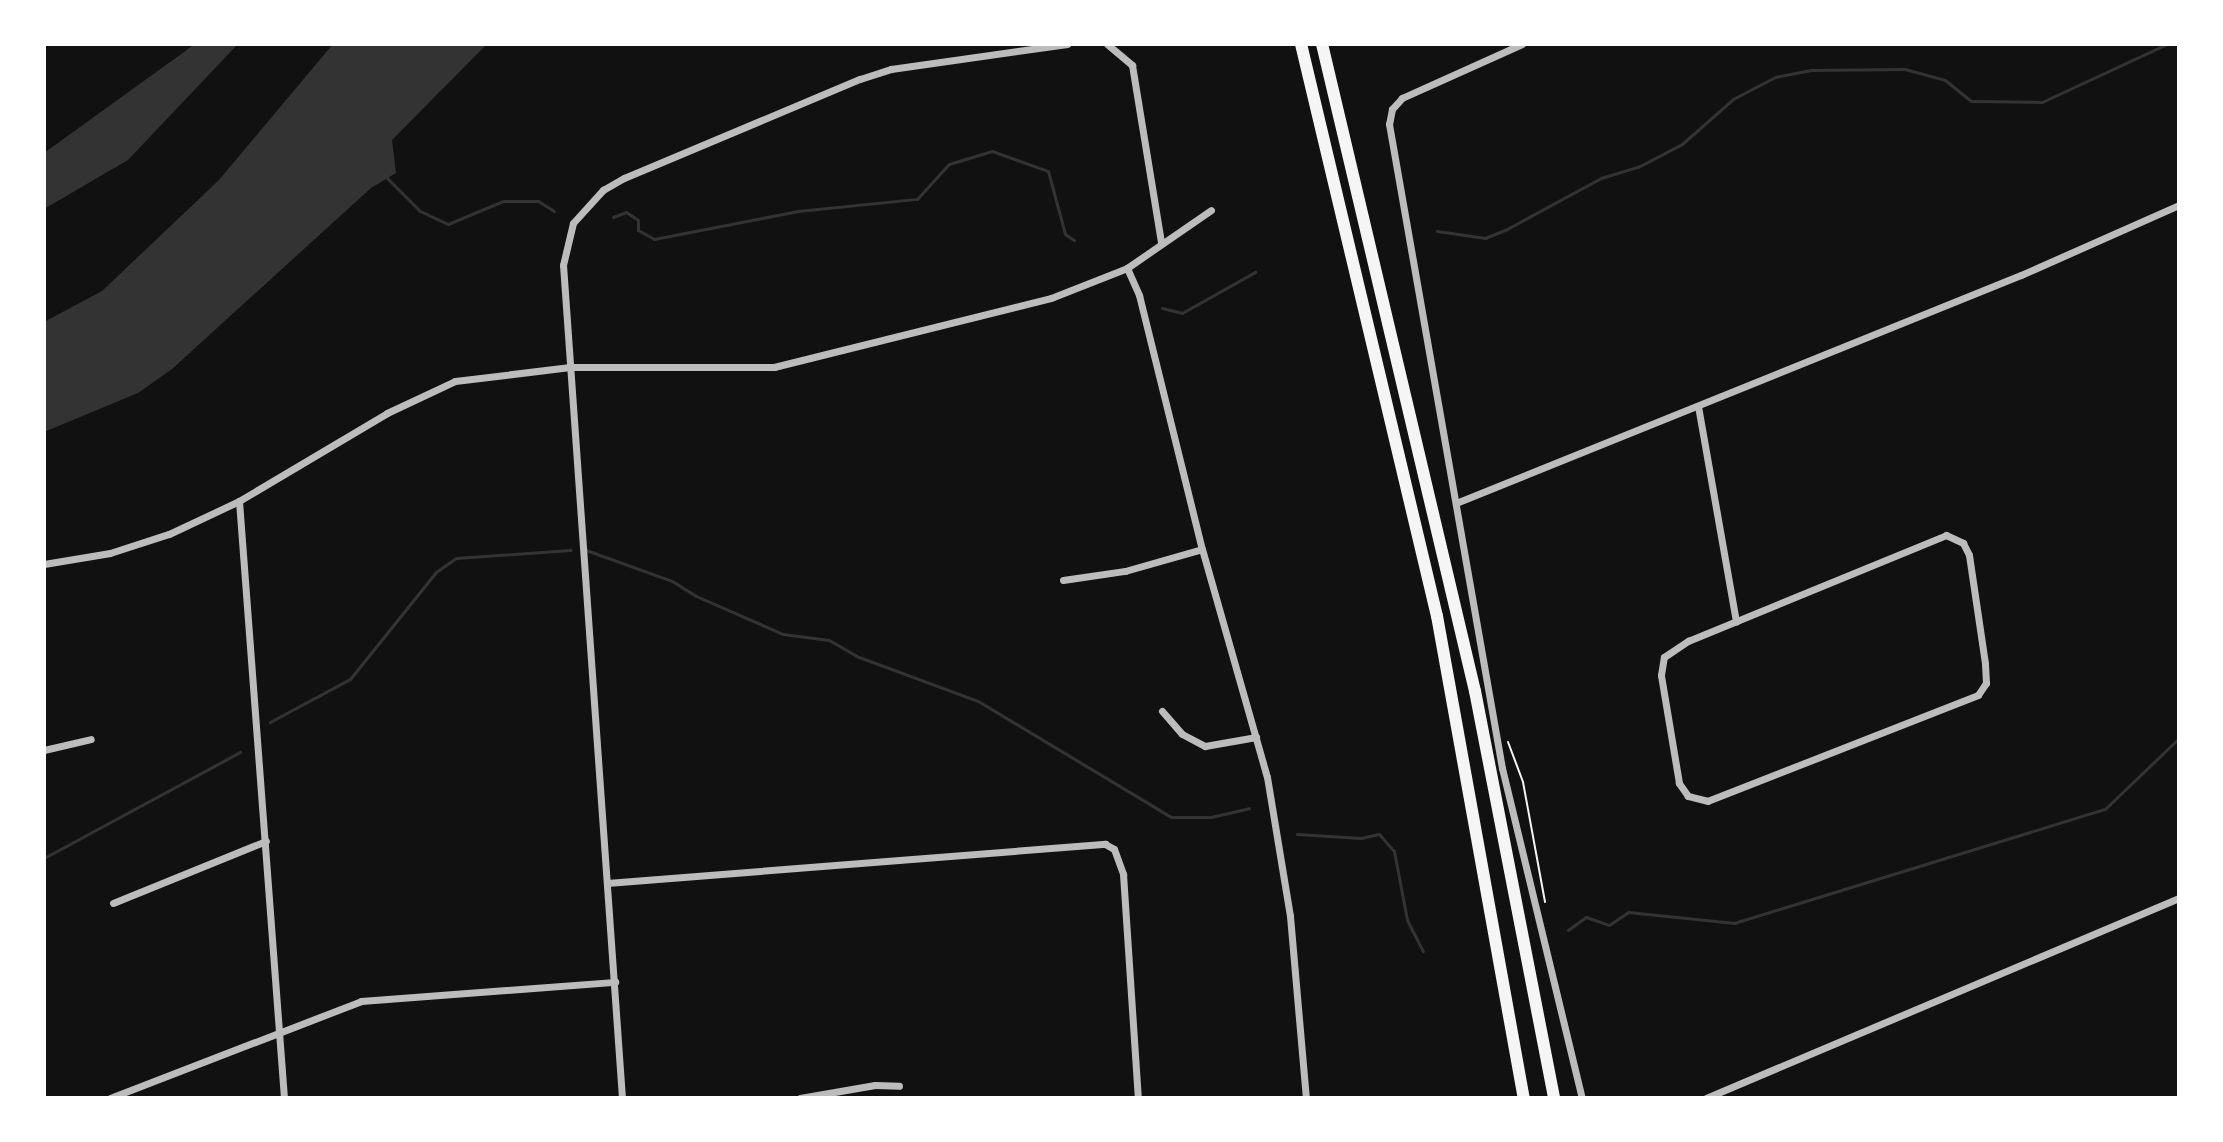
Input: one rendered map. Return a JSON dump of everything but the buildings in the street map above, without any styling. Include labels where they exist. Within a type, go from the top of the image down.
[{"type":"highway","points":[[1301,44],[1437,616],[1524,1098]]},
{"type":"highway","points":[[1322,44],[1475,691],[1554,1098]]},
{"type":"street","points":[[622,1098],[563,265],[573,223],[603,190],[860,79],[891,69],[1067,44]]},
{"type":"street","points":[[1107,44],[1132,65],[1161,243]]},
{"type":"street","points":[[1522,44],[1402,98],[1390,115],[1390,134],[1512,815],[1582,1098]]},
{"type":"street","points":[[1456,503],[1698,406],[2179,205]]},
{"type":"street","points":[[44,564],[110,553],[169,534],[239,501],[426,392],[495,374],[570,367],[774,367],[1051,298],[1127,268],[1211,210]]},
{"type":"street","points":[[1127,268],[1142,308],[1202,549],[1256,737],[1290,916],[1306,1098]]},
{"type":"street","points":[[1698,406],[1736,622]]},
{"type":"street","points":[[239,501],[284,1098]]},
{"type":"street","points":[[1955,536],[1969,555],[1986,683],[1978,695],[1940,713],[1700,803],[1679,783],[1661,675],[1664,657],[1736,622],[1932,538],[1955,536]]},
{"type":"street","points":[[1063,580],[1125,571],[1202,549]]},
{"type":"street","points":[[1162,711],[1182,734],[1205,746],[1256,737]]},
{"type":"street","points":[[44,750],[91,739]]},
{"type":"street","points":[[113,903],[266,841]]},
{"type":"street","points":[[607,883],[1105,844],[1114,849],[1123,874],[1138,1098]]},
{"type":"street","points":[[1706,1098],[2179,898]]},
{"type":"street","points":[[110,1098],[279,1030],[361,1001],[615,982]]},
{"type":"street","points":[[800,1098],[816,1092],[899,1086]]},
{"type":"path","points":[[1505,734],[1523,782],[1546,908]]},
{"type":"shaded area","points":[[195,44],[238,44],[128,160],[44,209],[44,153]]},
{"type":"shaded area","points":[[333,44],[487,44],[392,140],[396,173],[371,188],[172,369],[138,393],[44,432],[44,322],[102,291],[219,180]]},
{"type":"waterway","points":[[1437,231],[1485,238],[1507,229],[1601,178],[1638,167],[1682,144],[1733,99],[1775,77],[1812,70],[1905,69],[1945,80],[1971,101],[2042,102],[2167,44]]},
{"type":"waterway","points":[[613,217],[626,212],[638,220],[638,230],[654,239],[798,211],[917,199],[949,164],[992,151],[1048,171],[1065,234],[1074,240]]},
{"type":"waterway","points":[[386,177],[420,211],[448,224],[503,201],[538,201],[554,211]]},
{"type":"waterway","points":[[1162,308],[1182,313],[1255,272]]},
{"type":"waterway","points":[[270,722],[350,679],[436,572],[456,558],[571,550]]},
{"type":"waterway","points":[[586,550],[672,581],[696,596],[783,634],[829,640],[859,657],[978,701],[1171,817],[1211,817],[1249,808]]},
{"type":"waterway","points":[[1568,930],[1586,917],[1609,925],[1628,912],[1734,923],[2105,809],[2179,738]]},
{"type":"waterway","points":[[44,858],[240,752]]},
{"type":"waterway","points":[[1297,834],[1361,838],[1379,834],[1394,851],[1407,920],[1423,951]]}]
